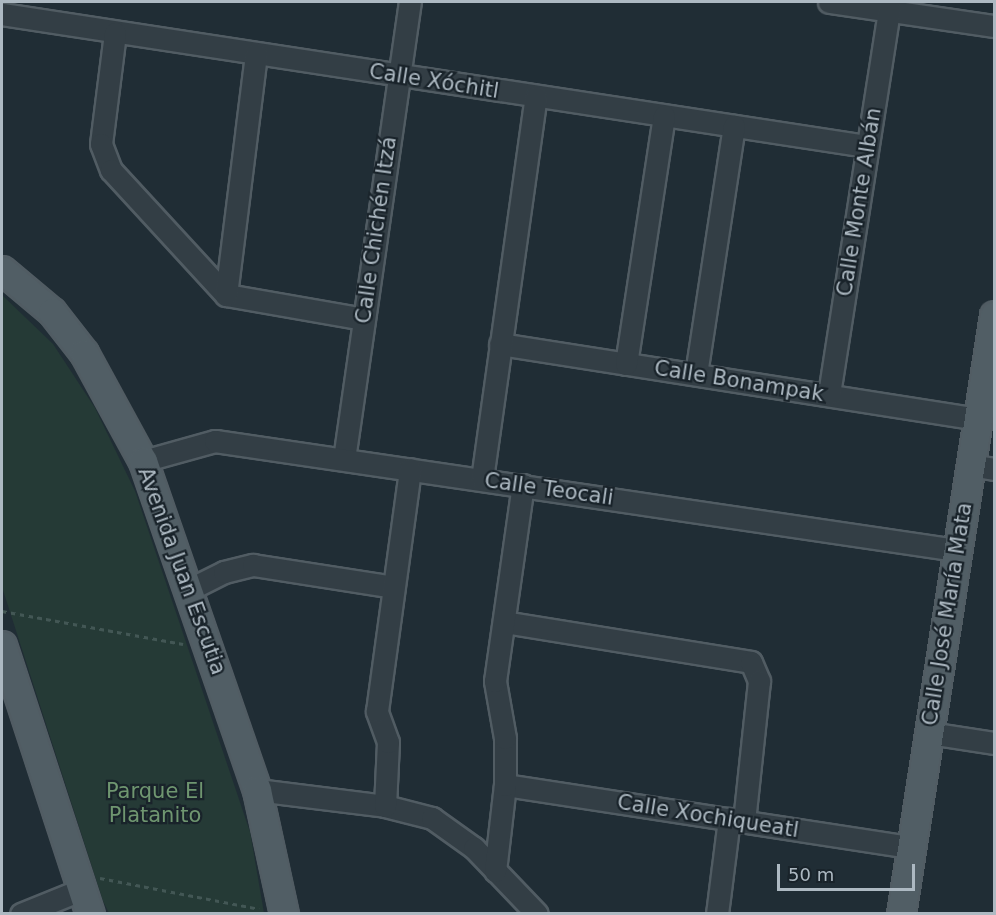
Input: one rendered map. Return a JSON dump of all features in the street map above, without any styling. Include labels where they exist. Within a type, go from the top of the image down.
[{"type":"main road","name":"Avenida Juan Escutia","points":[[2,270],[52,312],[84,353],[143,461],[257,790],[284,913]]},
{"type":"main road","name":"Calle José María Mata","points":[[901,914],[957,550],[982,467],[978,418],[994,315]]},
{"type":"main road","points":[[2,650],[82,892]]},
{"type":"street","name":"Calle Chichén Itzá","points":[[344,459],[410,2]]},
{"type":"street","points":[[829,2],[858,4],[994,26]]},
{"type":"street","name":"Calle Monte Albán","points":[[829,394],[889,10]]},
{"type":"street","name":"Calle Xóchitl","points":[[2,14],[867,146]]},
{"type":"street","points":[[115,33],[100,144],[111,170],[226,295],[363,319]]},
{"type":"street","points":[[226,295],[256,54]]},
{"type":"street","points":[[482,479],[536,97]]},
{"type":"street","points":[[626,364],[664,116]]},
{"type":"street","points":[[696,374],[734,126]]},
{"type":"street","name":"Calle Bonampak","points":[[500,344],[978,418]]},
{"type":"street","name":"Calle Teocali","points":[[143,461],[215,441],[957,550]]},
{"type":"street","points":[[386,806],[388,742],[377,711],[410,469]]},
{"type":"street","points":[[495,871],[506,785],[505,738],[495,696],[523,485]]},
{"type":"street","points":[[188,590],[224,572],[253,565],[393,587]]},
{"type":"street","points":[[504,622],[744,659],[755,666],[759,681],[737,820],[717,914]]},
{"type":"street","points":[[929,733],[994,743]]},
{"type":"street","name":"Calle Xochiqueatl","points":[[506,785],[910,847]]},
{"type":"street","points":[[257,790],[386,806],[432,818],[453,830],[537,914]]},
{"type":"street","points":[[21,914],[82,892]]},
{"type":"path","points":[[2,611],[210,649]]},
{"type":"path","points":[[82,892],[284,913]]},
{"type":"green space","name":"Parque El Platanito","points":[[2,295],[53,344],[95,408],[135,491],[250,832],[264,913],[109,913],[103,901],[2,587]]}]
